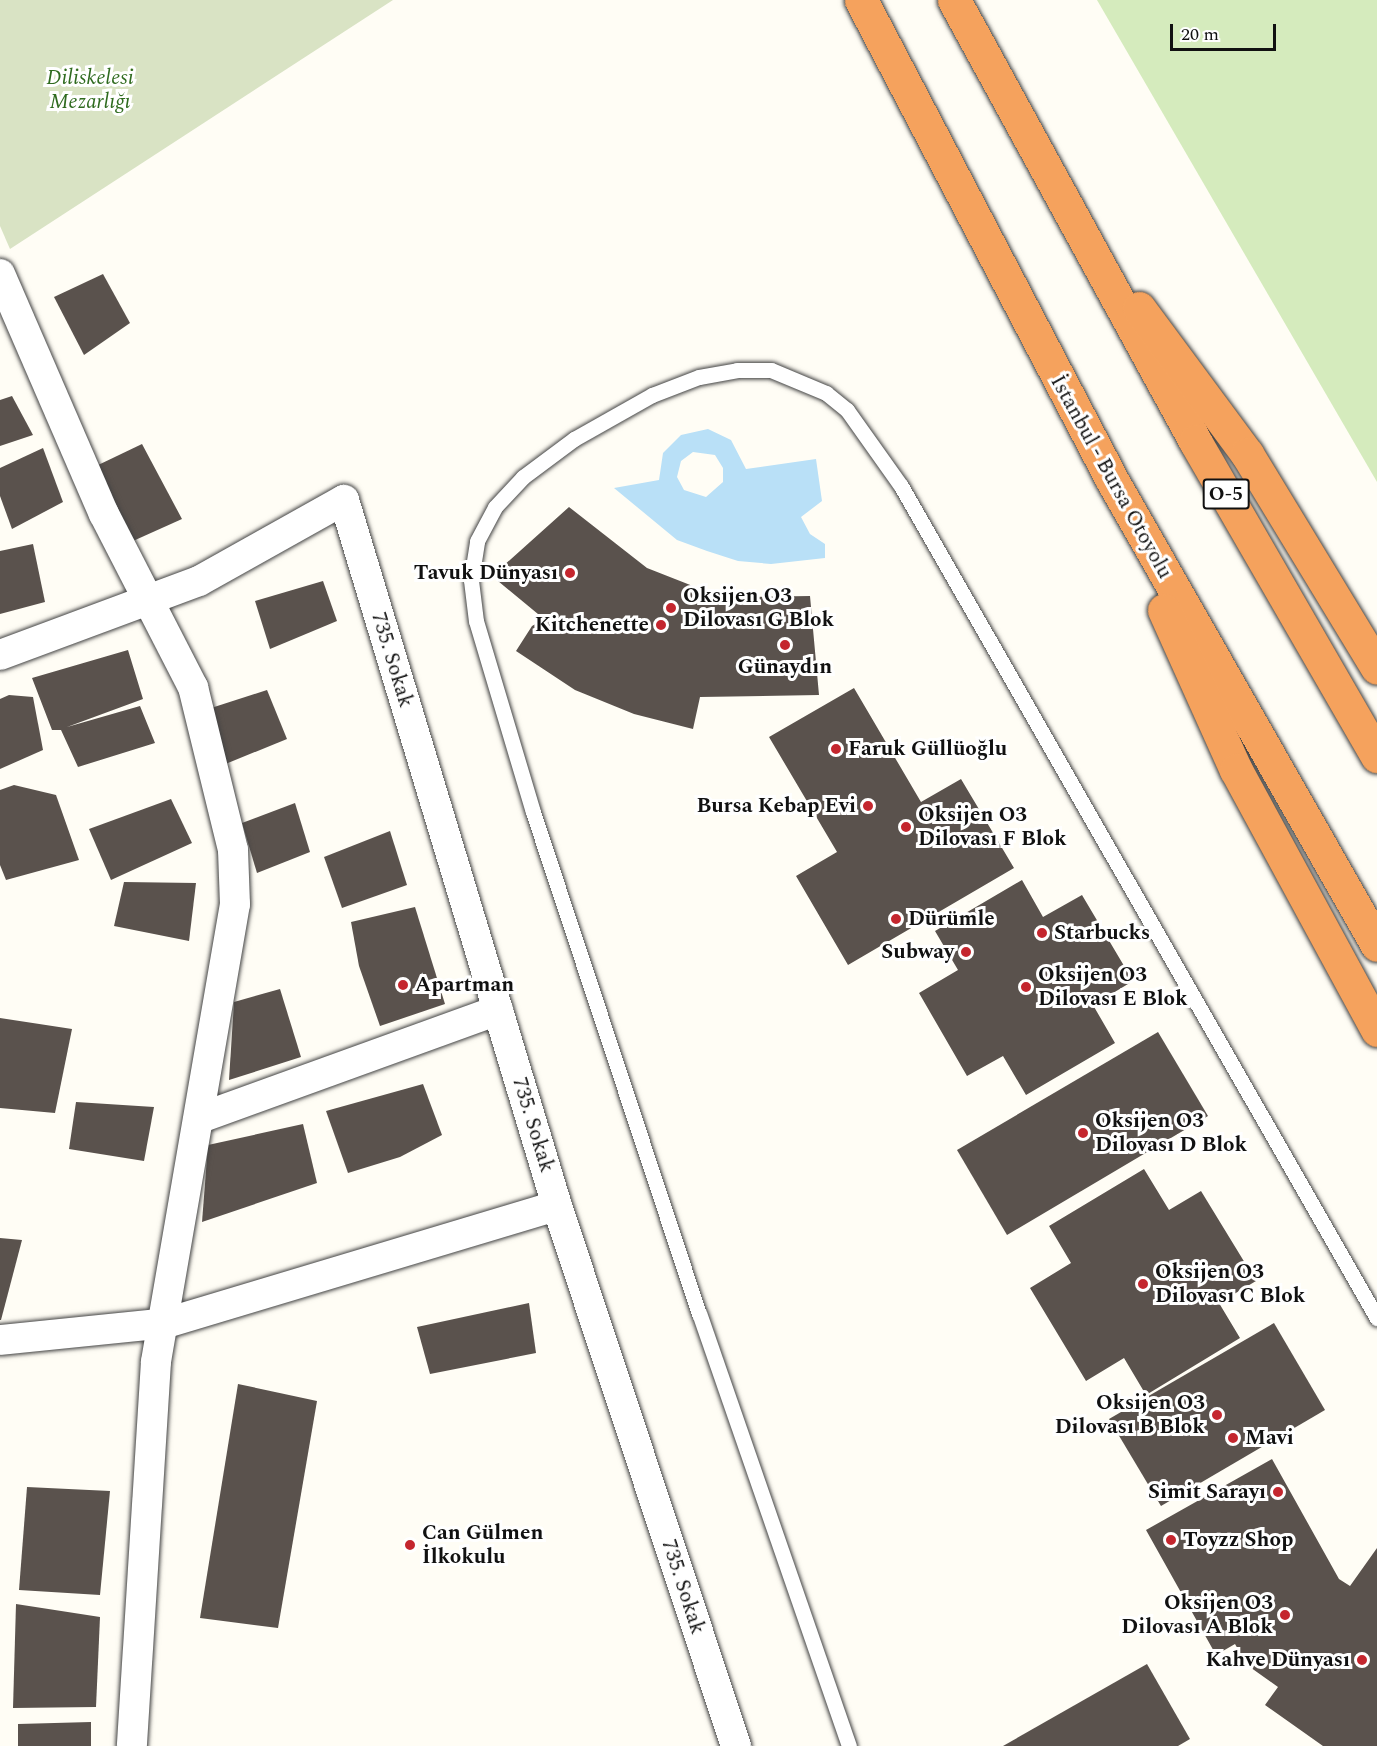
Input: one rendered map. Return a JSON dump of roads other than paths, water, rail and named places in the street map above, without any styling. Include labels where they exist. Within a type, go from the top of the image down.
[{"type":"highway","name":"İstanbul - Bursa Otoyolu","points":[[861,0],[1112,480],[1377,945]]},
{"type":"highway","name":"O-5","points":[[954,0],[1078,231],[1377,756]]},
{"type":"highway","points":[[1078,231],[1192,375],[1247,454],[1377,668]]},
{"type":"highway","points":[[1112,480],[1188,670],[1302,897],[1377,1030]]},
{"type":"street","points":[[0,274],[104,514],[193,687],[233,850],[235,904],[166,1323],[156,1362],[132,1746]]},
{"type":"street","name":"735. Sokak","points":[[150,600],[200,581],[344,500],[557,1206],[736,1746]]},
{"type":"street","points":[[0,655],[150,600]]},
{"type":"street","points":[[200,1118],[498,1010]]},
{"type":"street","points":[[0,1340],[166,1323],[557,1206]]},
{"type":"lane","points":[[849,1746],[699,1314],[533,812],[478,631],[471,579],[477,541],[495,507],[523,477],[574,439],[652,395],[699,377],[736,370],[771,370],[825,393],[847,410],[901,486],[1377,1318]]},
{"type":"water","points":[[708,429],[731,440],[746,469],[816,459],[822,501],[801,517],[810,534],[825,544],[825,558],[771,564],[738,561],[707,551],[677,540],[614,488],[659,480],[663,453],[681,435]],"holes":[[[693,452],[715,455],[723,468],[723,482],[706,497],[684,490],[677,477],[681,461]]]},
{"type":"place","name":"Tavuk Dünyası","points":[[570,573]]},
{"type":"place","name":"Oksijen O3 Dilovası G Blok","points":[[671,608]]},
{"type":"place","name":"Kitchenette","points":[[661,625]]},
{"type":"place","name":"Günaydın","points":[[785,645]]},
{"type":"place","name":"Faruk Güllüoğlu","points":[[836,749]]},
{"type":"place","name":"Bursa Kebap Evi","points":[[868,806]]},
{"type":"place","name":"Oksijen O3 Dilovası F Blok","points":[[906,827]]},
{"type":"place","name":"Dürümle","points":[[896,919]]},
{"type":"place","name":"Starbucks","points":[[1042,933]]},
{"type":"place","name":"Subway","points":[[966,952]]},
{"type":"place","name":"Apartman","points":[[403,985]]},
{"type":"place","name":"Oksijen O3 Dilovası E Blok","points":[[1026,987]]},
{"type":"place","name":"Oksijen O3 Dilovası D Blok","points":[[1083,1133]]},
{"type":"place","name":"Oksijen O3 Dilovası C Blok","points":[[1143,1284]]},
{"type":"place","name":"Oksijen O3 Dilovası B Blok","points":[[1217,1415]]},
{"type":"place","name":"Mavi","points":[[1233,1438]]},
{"type":"place","name":"Simit Sarayı","points":[[1278,1492]]},
{"type":"place","name":"Toyzz Shop","points":[[1171,1540]]},
{"type":"place","name":"Can Gülmen İlkokulu","points":[[410,1545]]},
{"type":"place","name":"Oksijen O3 Dilovası A Blok","points":[[1285,1615]]},
{"type":"place","name":"Kahve Dünyası","points":[[1362,1660]]},
{"type":"park label","name":"Diliskelesi Mezarlığı","points":[[90,90]]}]
